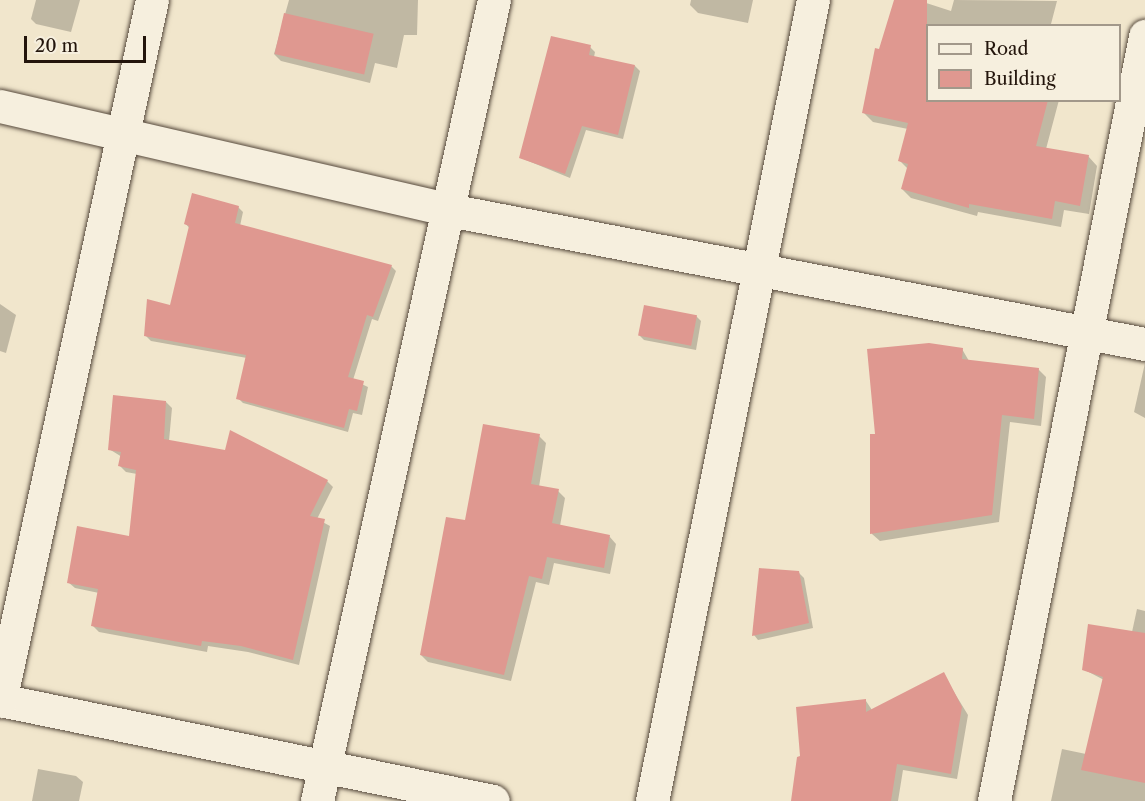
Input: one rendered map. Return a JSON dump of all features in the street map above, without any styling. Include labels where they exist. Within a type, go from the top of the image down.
[{"type":"street","points":[[152,0],[0,700],[493,801]]},
{"type":"street","points":[[317,801],[494,0]]},
{"type":"street","points":[[652,801],[813,0]]},
{"type":"street","points":[[994,801],[1145,36]]},
{"type":"street","points":[[0,106],[122,137],[449,210],[760,267],[1145,344]]},
{"type":"building","points":[[894,0],[927,0],[926,102],[1047,102],[1036,146],[1089,155],[1080,206],[1055,201],[1052,219],[969,204],[969,208],[901,189],[908,164],[898,161],[908,123],[862,113],[875,48],[879,49]]},
{"type":"building","points":[[284,13],[374,34],[364,75],[275,54]]},
{"type":"building","points":[[551,36],[591,45],[589,55],[635,65],[618,135],[582,126],[565,174],[519,158]]},
{"type":"building","points":[[192,193],[239,206],[235,223],[392,265],[373,317],[367,315],[348,377],[364,381],[357,411],[349,409],[344,428],[236,399],[246,355],[144,336],[147,299],[170,305],[189,226],[184,224]]},
{"type":"building","points":[[644,305],[697,315],[691,346],[638,335]]},
{"type":"building","points":[[929,343],[963,348],[962,359],[1039,368],[1034,419],[1002,415],[992,515],[870,534],[870,434],[875,434],[867,349]]},
{"type":"building","points":[[113,395],[166,401],[164,439],[225,450],[230,430],[328,480],[310,516],[325,519],[293,660],[241,646],[202,641],[201,646],[91,626],[98,589],[67,583],[77,526],[129,536],[136,470],[118,466],[121,452],[108,450]]},
{"type":"building","points":[[483,424],[540,434],[531,484],[559,489],[552,523],[610,535],[604,568],[547,557],[542,579],[529,576],[504,675],[420,655],[446,517],[465,520]]},
{"type":"building","points":[[759,568],[799,571],[809,623],[752,636]]},
{"type":"building","points":[[1088,624],[1145,633],[1145,783],[1081,770],[1103,677],[1082,670]]},
{"type":"building","points":[[944,672],[962,707],[951,774],[897,764],[891,801],[791,801],[797,757],[800,756],[796,707],[866,699],[866,712]]}]
